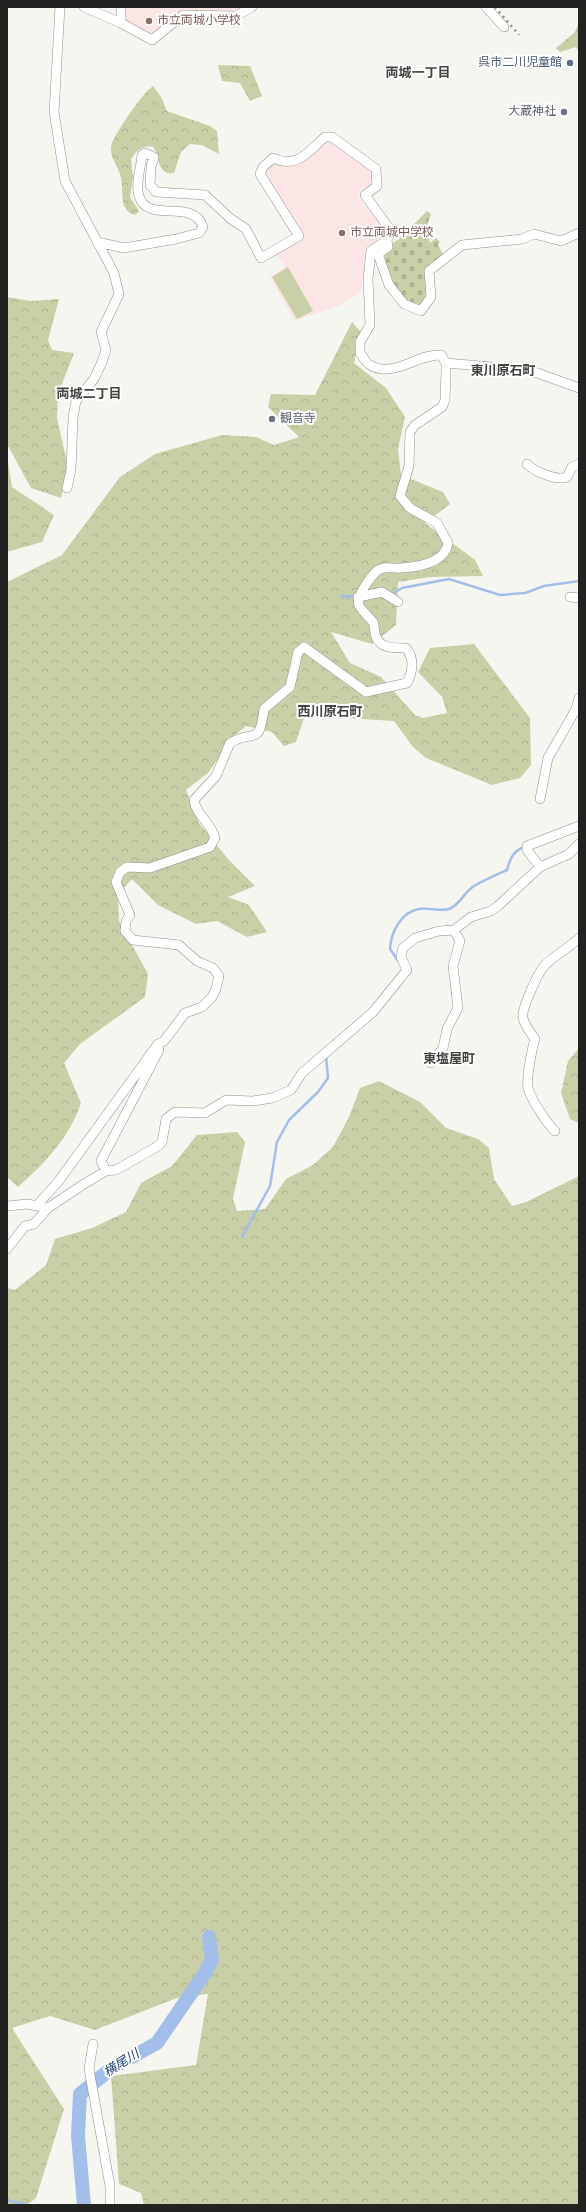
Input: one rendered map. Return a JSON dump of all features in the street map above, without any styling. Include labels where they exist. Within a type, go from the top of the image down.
[{"type":"street","points":[[60,7],[54,112],[65,181],[114,273],[119,294],[101,332],[106,350],[102,362],[94,379],[76,401],[73,418],[71,470],[67,488]]},
{"type":"street","points":[[84,7],[120,23],[152,40],[183,15],[236,16],[252,7]]},
{"type":"street","points":[[120,23],[121,7]]},
{"type":"street","points":[[486,7],[504,27]]},
{"type":"street","points":[[98,242],[124,248],[176,239],[199,233],[203,227],[196,215],[189,212],[164,212],[148,206],[143,201],[139,196],[138,188],[142,155],[149,154],[154,157],[151,167],[150,185],[156,192],[205,195],[231,219],[246,229],[261,258],[299,236],[260,174],[263,167],[272,158],[282,162],[297,162],[325,137],[332,137],[376,170],[377,186],[365,195],[391,231],[387,240],[371,251],[368,279],[370,325],[360,342],[360,353],[370,365],[386,369],[404,365],[432,354],[441,355],[446,363],[444,400],[442,407],[415,426],[410,432],[409,466],[400,496],[410,508],[437,523],[448,543],[442,557],[435,561],[401,568],[386,567],[377,571],[358,597],[358,605],[373,623],[376,637],[381,643],[389,648],[406,648],[411,654],[413,663],[407,683],[366,692],[304,647],[298,652],[290,687],[264,709],[261,729],[256,734],[230,743],[216,776],[194,800],[195,808],[212,826],[215,838],[210,847],[150,868],[127,867],[120,872],[116,882],[130,915],[126,920],[125,931],[129,936],[133,940],[180,945],[197,960],[213,968],[218,976],[216,989],[212,997],[202,1007],[184,1013],[164,1041],[101,1161],[106,1171]]},
{"type":"street","points":[[387,240],[388,247],[378,254],[389,285],[404,304],[421,311],[431,297],[429,270],[462,245],[522,239],[534,234],[561,241],[579,233]]},
{"type":"street","points":[[446,363],[529,370],[579,388]]},
{"type":"street","points":[[527,464],[547,475],[563,479],[568,476],[572,467],[579,464]]},
{"type":"street","points":[[358,597],[382,592],[398,602]]},
{"type":"street","points":[[540,799],[548,758],[576,709],[579,698]]},
{"type":"street","points":[[540,867],[527,850],[527,846],[579,826]]},
{"type":"street","points":[[7,1249],[25,1226],[34,1224],[48,1208],[106,1171],[116,1170],[158,1146],[162,1142],[166,1119],[175,1112],[205,1112],[226,1100],[253,1101],[272,1098],[291,1090],[302,1073],[372,1012],[406,970],[401,957],[403,948],[415,938],[454,930],[471,917],[498,906],[540,867],[569,854],[579,844]]},
{"type":"street","points":[[431,1063],[443,1048],[447,1029],[458,1008],[453,966],[460,941],[454,930]]},
{"type":"street","points":[[555,1131],[549,1126],[528,1088],[532,1050],[535,1039],[525,1025],[522,1016],[524,1007],[545,965],[566,950],[579,938]]},
{"type":"street","points":[[37,1206],[58,1182],[158,1044],[164,1041]]},
{"type":"street","points":[[7,1206],[27,1204],[48,1208]]},
{"type":"street","points":[[93,2044],[89,2069],[110,2186],[110,2205]]},
{"type":"shaded area","name":"市立両城小学校","points":[[125,7],[243,7],[234,13],[185,11],[154,35],[149,36],[129,24],[125,19]]},
{"type":"shaded area","name":"市立両城中学校","points":[[323,140],[329,141],[373,172],[374,185],[359,194],[359,198],[376,219],[386,228],[385,238],[367,253],[361,293],[347,300],[344,304],[294,321],[270,277],[285,267],[275,253],[301,240],[262,173],[274,163],[280,166],[294,165]]},
{"type":"green space","points":[[579,22],[579,51],[576,47],[560,52],[556,48],[575,32]]},
{"type":"green space","points":[[218,65],[250,66],[262,96],[250,101],[240,83],[222,81]]},
{"type":"green space","points":[[153,86],[161,97],[167,111],[210,126],[217,131],[219,154],[202,145],[190,144],[181,152],[174,173],[169,173],[162,168],[153,147],[140,149],[131,159],[133,177],[130,197],[139,211],[135,215],[130,213],[124,205],[121,178],[112,156],[111,147],[115,137],[130,113],[148,90]]},
{"type":"green space","points":[[427,211],[431,214],[426,228],[430,243],[436,238],[440,242],[438,244],[443,255],[426,269],[428,290],[420,306],[402,301],[379,255],[401,237]]},
{"type":"green space","points":[[288,267],[313,311],[297,319],[272,277]]},
{"type":"green space","points":[[7,297],[31,301],[59,299],[48,340],[52,350],[74,353],[58,394],[57,418],[68,467],[61,498],[31,488],[7,444]]},
{"type":"green space","points":[[352,322],[361,332],[354,363],[386,388],[405,417],[398,449],[401,475],[443,492],[450,504],[425,523],[475,560],[483,576],[430,577],[398,582],[396,625],[372,644],[331,632],[350,663],[381,677],[415,715],[423,718],[447,713],[442,697],[418,672],[430,648],[474,644],[530,718],[531,765],[520,778],[492,785],[426,758],[413,747],[394,721],[345,718],[308,706],[296,742],[284,746],[272,732],[246,726],[235,735],[208,773],[186,790],[199,823],[228,859],[255,886],[228,897],[249,905],[267,932],[247,937],[217,921],[196,924],[158,905],[132,879],[118,894],[119,921],[148,974],[145,997],[80,1044],[64,1063],[81,1103],[70,1127],[55,1149],[18,1187],[7,1177],[7,582],[62,555],[120,477],[155,454],[222,435],[256,437],[274,445],[299,437],[268,407],[271,394],[315,395]]},
{"type":"green space","points":[[7,456],[12,487],[54,515],[42,542],[7,552]]},
{"type":"green space","points":[[579,1048],[579,1123],[570,1119],[561,1093],[568,1061]]},
{"type":"green space","points":[[379,1081],[420,1102],[446,1128],[478,1139],[489,1148],[494,1179],[512,1206],[526,1202],[579,1176],[579,2205],[144,2205],[141,2193],[119,2184],[111,2076],[196,2065],[208,1994],[177,1998],[95,2030],[50,2016],[12,2028],[64,2109],[36,2198],[27,2205],[7,2205],[7,1288],[15,1290],[46,1265],[55,1239],[92,1228],[126,1212],[141,1183],[172,1166],[197,1135],[237,1132],[245,1142],[233,1199],[237,1211],[265,1209],[286,1179],[313,1165],[333,1147],[349,1117],[360,1088]]},
{"type":"waterway","points":[[390,593],[392,594],[402,588],[449,579],[500,595],[525,593],[544,586],[579,581]]},
{"type":"waterway","points":[[341,596],[356,597]]},
{"type":"waterway","points":[[399,962],[390,949],[392,936],[402,918],[419,909],[445,910],[453,907],[474,886],[507,870],[512,856],[524,847]]},
{"type":"waterway","points":[[242,1237],[270,1186],[277,1142],[289,1120],[318,1092],[328,1078],[326,1056]]},
{"type":"waterway","name":"横尾川","points":[[84,2205],[78,2136],[80,2094],[112,2068],[157,2043],[205,1973],[212,1960],[209,1937]]},
{"type":"waterway","points":[[7,2200],[28,2205]]},
{"type":"railway","points":[[495,7],[519,35]]},
{"type":"place","name":"市立両城小学校","points":[[149,21]]},
{"type":"place","name":"呉市二川児童館","points":[[570,63]]},
{"type":"place","name":"大蔵神社","points":[[564,112]]},
{"type":"place","name":"市立両城中学校","points":[[342,233]]},
{"type":"place","name":"観音寺","points":[[272,419]]},
{"type":"district","name":"両城一丁目","points":[[418,74]]},
{"type":"district","name":"東川原石町","points":[[503,372]]},
{"type":"district","name":"両城二丁目","points":[[89,395]]},
{"type":"district","name":"西川原石町","points":[[330,713]]},
{"type":"district","name":"東塩屋町","points":[[449,1060]]}]
